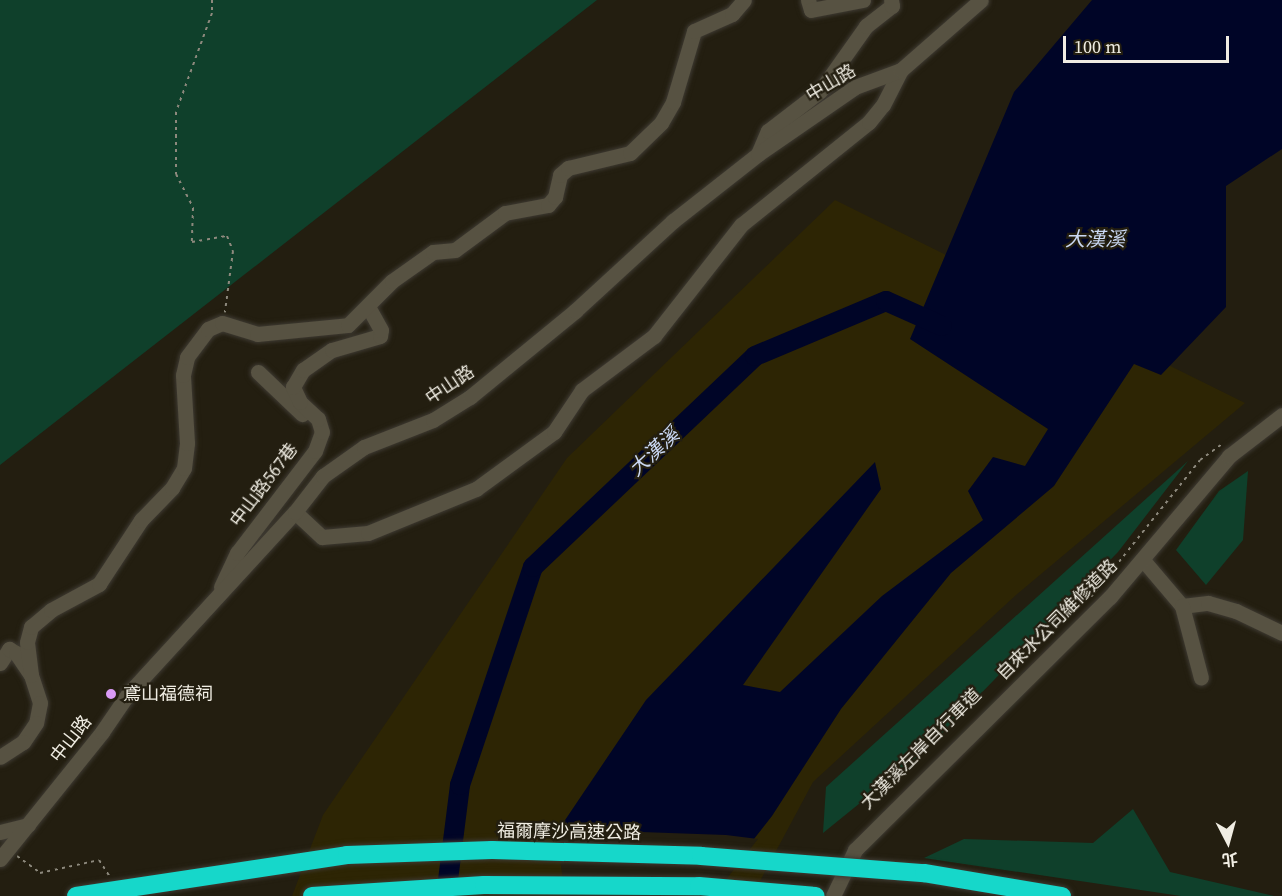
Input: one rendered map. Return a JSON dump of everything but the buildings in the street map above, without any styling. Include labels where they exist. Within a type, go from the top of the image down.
[{"type":"highway","name":"福爾摩沙高速公路","points":[[76,896],[347,855],[492,850],[701,856],[924,873],[1062,896]]},
{"type":"highway","points":[[312,896],[484,885],[699,886],[816,896]]},
{"type":"street","points":[[0,757],[23,742],[36,723],[40,703],[32,675],[27,642],[31,627],[51,610],[99,584],[141,520],[172,488],[184,468],[187,443],[183,392],[187,357],[208,329],[222,323],[257,334],[348,325],[369,308],[392,281],[433,252],[455,250],[505,213],[548,205],[555,197],[560,176],[568,168],[630,153],[661,123],[673,102],[694,31],[732,14],[744,0]]},
{"type":"street","points":[[808,0],[811,10],[863,0]]},
{"type":"street","points":[[758,154],[768,131],[820,91],[866,26],[892,6],[891,0]]},
{"type":"street","name":"中山路","points":[[5,854],[128,694],[295,512],[323,476],[364,447],[433,420],[470,397],[575,311],[673,221],[758,154],[855,87],[901,70],[981,0]]},
{"type":"street","points":[[295,512],[322,537],[368,533],[476,489],[554,432],[582,390],[654,336],[741,225],[869,122],[884,105],[901,70]]},
{"type":"street","points":[[322,432],[318,419],[300,402],[293,387],[303,370],[332,350],[380,336],[381,330],[369,308]]},
{"type":"street","points":[[258,372],[322,432]]},
{"type":"street","name":"自來水公司維修道路","points":[[833,896],[855,850],[1143,560],[1229,456],[1282,415]]},
{"type":"street","name":"中山路567巷","points":[[214,602],[237,553],[315,451],[322,432]]},
{"type":"street","points":[[1143,560],[1182,606],[1201,678]]},
{"type":"street","points":[[1182,606],[1208,603],[1236,610],[1282,633]]},
{"type":"street","points":[[0,663],[9,649],[32,675]]},
{"type":"street","points":[[0,832],[28,825]]},
{"type":"path","points":[[212,0],[212,13],[176,112],[176,174],[193,208],[192,242],[227,236],[233,251],[228,299],[222,323]]},
{"type":"path","points":[[1085,604],[1200,460],[1227,440]]},
{"type":"path","points":[[5,854],[40,873],[99,860],[111,878],[108,887]]},
{"type":"green space","points":[[0,0],[597,0],[0,465]]},
{"type":"green space","points":[[1188,461],[1118,552],[928,748],[823,833],[826,787]]},
{"type":"green space","points":[[1248,471],[1243,540],[1206,585],[1176,550],[1219,491]]},
{"type":"green space","points":[[1133,809],[1170,872],[1274,896],[1181,896],[924,858],[964,839],[1093,843]]},
{"type":"sand","points":[[835,200],[1245,403],[1016,595],[813,782],[752,896],[292,896],[323,815],[567,458]]},
{"type":"water","name":"大漢溪","points":[[1092,0],[1282,0],[1282,149],[1226,186],[1226,307],[1161,375],[1134,364],[1054,486],[951,573],[841,709],[772,816],[709,896],[568,896],[559,829],[646,700],[875,462],[881,489],[743,685],[780,692],[882,596],[983,520],[968,491],[993,457],[1025,466],[1048,429],[910,339],[1014,92]]},
{"type":"pier","points":[[556,829],[726,835],[758,839],[713,896],[565,896]]},
{"type":"waterway","name":"大漢溪","points":[[446,896],[460,785],[533,567],[755,356],[886,301],[942,326]]},
{"type":"place","name":"鳶山福德祠","points":[[111,694]]}]
